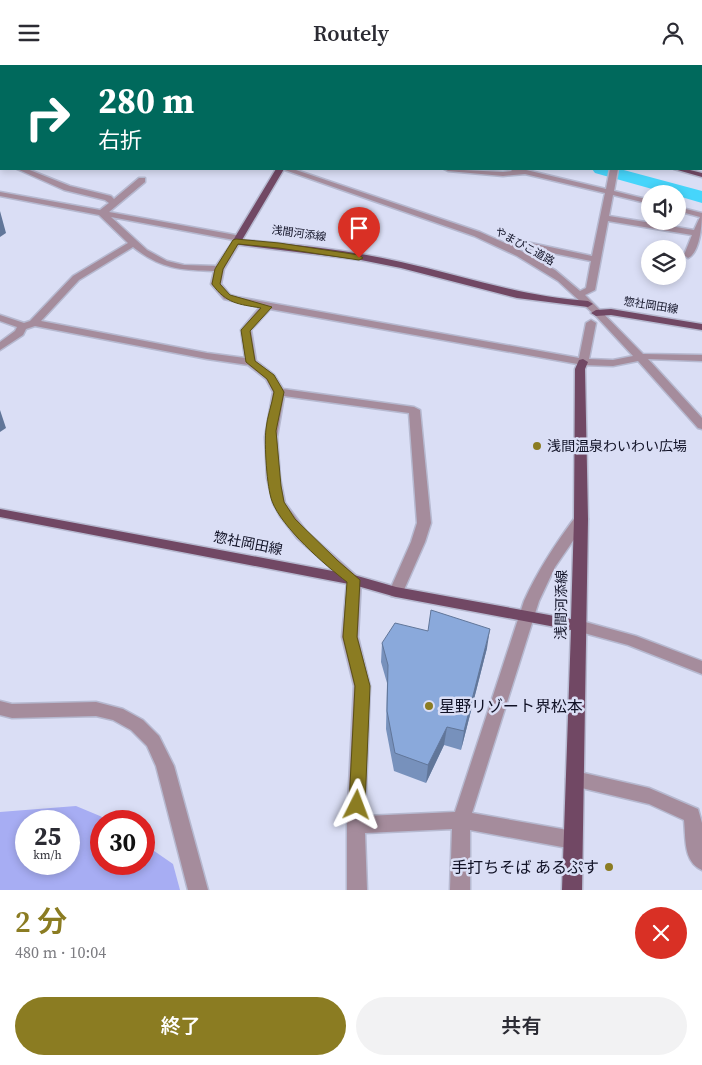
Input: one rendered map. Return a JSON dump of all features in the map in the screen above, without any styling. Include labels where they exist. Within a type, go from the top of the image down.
[{"type":"main road","points":[[237,240],[279,170]]},
{"type":"main road","points":[[682,170],[702,175]]},
{"type":"main road","name":"浅間河添線","points":[[237,240],[400,265],[515,294],[588,304]]},
{"type":"main road","name":"惣社岡田線","points":[[594,318],[611,312],[702,327]]},
{"type":"main road","name":"浅間河添線","points":[[572,890],[581,519],[580,374],[582,362]]},
{"type":"main road","name":"惣社岡田線","points":[[0,513],[354,580],[396,592],[578,626]]},
{"type":"street","points":[[23,170],[67,188],[108,198],[114,203]]},
{"type":"street","name":"やまびこ道路","points":[[289,170],[477,234],[541,265],[588,304],[594,318],[640,358],[702,425]]},
{"type":"street","points":[[459,170],[503,174],[528,172]]},
{"type":"street","points":[[519,170],[641,200]]},
{"type":"street","points":[[578,295],[590,290],[598,260],[614,170]]},
{"type":"street","points":[[102,213],[142,181]]},
{"type":"street","points":[[0,195],[237,240],[219,269],[216,284],[226,297],[235,300],[582,362],[613,363],[649,356],[702,358]]},
{"type":"street","points":[[686,212],[702,217],[688,255]]},
{"type":"street","points":[[102,213],[134,243],[172,266],[219,269]]},
{"type":"street","points":[[605,218],[697,233]]},
{"type":"street","points":[[0,347],[19,333],[22,327],[34,323],[76,279],[134,243]]},
{"type":"street","points":[[507,247],[517,243],[598,260]]},
{"type":"street","points":[[251,362],[246,330],[267,307]]},
{"type":"street","points":[[0,318],[18,323],[22,327]]},
{"type":"street","name":"浅間河添線","points":[[582,362],[594,318]]},
{"type":"street","points":[[34,323],[207,356],[251,362],[270,377],[279,392],[271,431],[278,502],[291,521],[333,565],[354,580],[350,637],[362,686],[356,825],[357,890]]},
{"type":"street","points":[[279,392],[414,410],[424,523],[418,542],[396,592]]},
{"type":"street","points":[[460,890],[461,821],[526,615],[534,592],[556,551],[581,519]]},
{"type":"street","points":[[578,626],[630,640],[702,668]]},
{"type":"street","points":[[0,708],[12,711],[96,709],[117,714],[137,725],[153,741],[165,766],[198,890]]},
{"type":"street","points":[[575,779],[644,793],[671,803],[692,815],[697,856],[702,861]]},
{"type":"street","points":[[356,825],[461,821],[573,840]]},
{"type":"shaded area","points":[[76,806],[90,812],[90,875],[155,875],[155,852],[173,864],[180,890],[0,890],[0,812],[15,811],[15,875],[80,875],[80,810],[25,810]]},
{"type":"building","name":"星野リゾート界松本","points":[[431,610],[490,629],[464,731],[447,727],[428,765],[395,753],[387,711],[388,665],[382,643],[395,623],[428,631]]},
{"type":"waterway","points":[[605,170],[702,197]]},
{"type":"place","name":"浅間温泉わいわい広場","points":[[537,446]]},
{"type":"place","name":"星野リゾート界松本","points":[[429,706]]},
{"type":"place","name":"手打ちそば あるぷす","points":[[609,867]]},
{"type":"route","points":[[357,805],[362,686],[350,637],[354,580],[333,565],[291,521],[278,502],[271,431],[279,392],[270,377],[251,362],[246,330],[267,307],[226,297],[216,284],[219,269],[236,242],[279,245],[359,258]]}]
